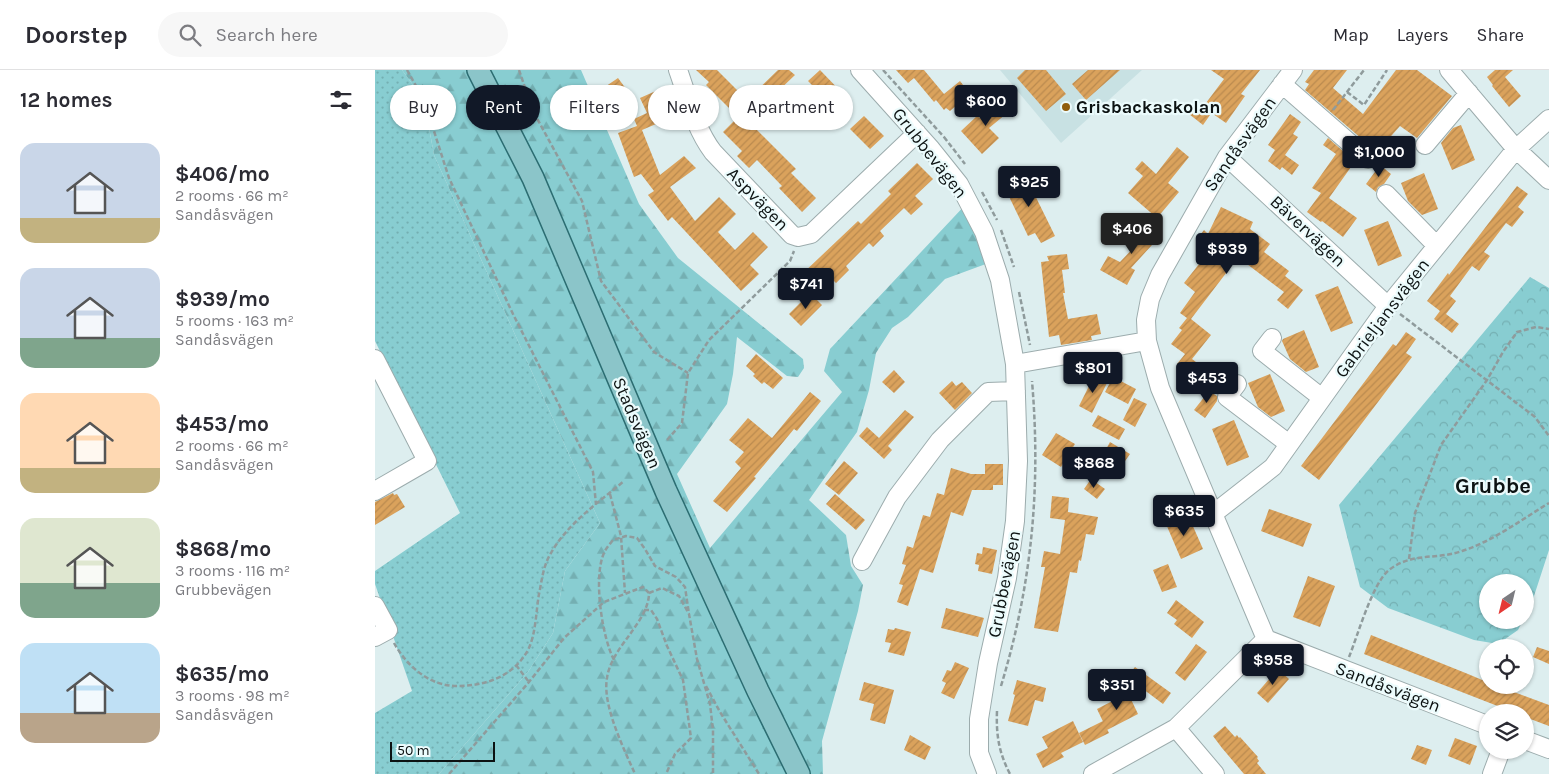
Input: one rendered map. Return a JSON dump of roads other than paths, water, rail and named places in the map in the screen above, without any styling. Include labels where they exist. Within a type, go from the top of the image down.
[{"type":"main road","name":"Stadsvägen","points":[[478,70],[533,178],[666,491],[758,691],[799,774]]},
{"type":"street","name":"Aspvägen","points":[[678,70],[704,140],[713,152],[792,235],[798,237],[811,234],[917,133]]},
{"type":"street","name":"Grubbevägen","points":[[861,70],[959,184],[984,232],[1000,280],[1015,364],[1019,462],[1015,521],[1007,578],[988,663],[979,719],[979,752],[987,774]]},
{"type":"street","name":"Sandåsvägen","points":[[1293,70],[1227,157],[1160,275],[1150,298],[1146,320],[1147,341],[1160,388],[1266,639],[1479,722]]},
{"type":"street","points":[[1449,70],[1516,149],[1549,180]]},
{"type":"street","points":[[1282,84],[1368,159]]},
{"type":"street","points":[[1425,145],[1469,94]]},
{"type":"street","name":"Gabrieljansvägen","points":[[1213,514],[1273,467],[1389,306],[1516,149],[1549,119]]},
{"type":"street","name":"Bävervägen","points":[[1227,157],[1389,306]]},
{"type":"street","points":[[1386,194],[1437,246]]},
{"type":"street","points":[[1272,338],[1262,351],[1322,398]]},
{"type":"street","points":[[1015,364],[1147,341]]},
{"type":"street","points":[[375,359],[380,382],[427,461],[375,491]]},
{"type":"street","points":[[1237,384],[1227,397],[1289,444]]},
{"type":"street","points":[[861,561],[897,497],[940,440],[988,392],[1016,391]]},
{"type":"street","points":[[375,606],[381,633]]},
{"type":"street","points":[[1093,774],[1177,728],[1266,639]]},
{"type":"street","points":[[1177,728],[1215,774]]},
{"type":"street","points":[[1534,743],[1549,749]]},
{"type":"street","points":[[1492,774],[1498,759]]},
{"type":"place","name":"Grisbackaskolan","points":[[1066,107]]},
{"type":"district","name":"Grubbe","points":[[1493,486]]}]
